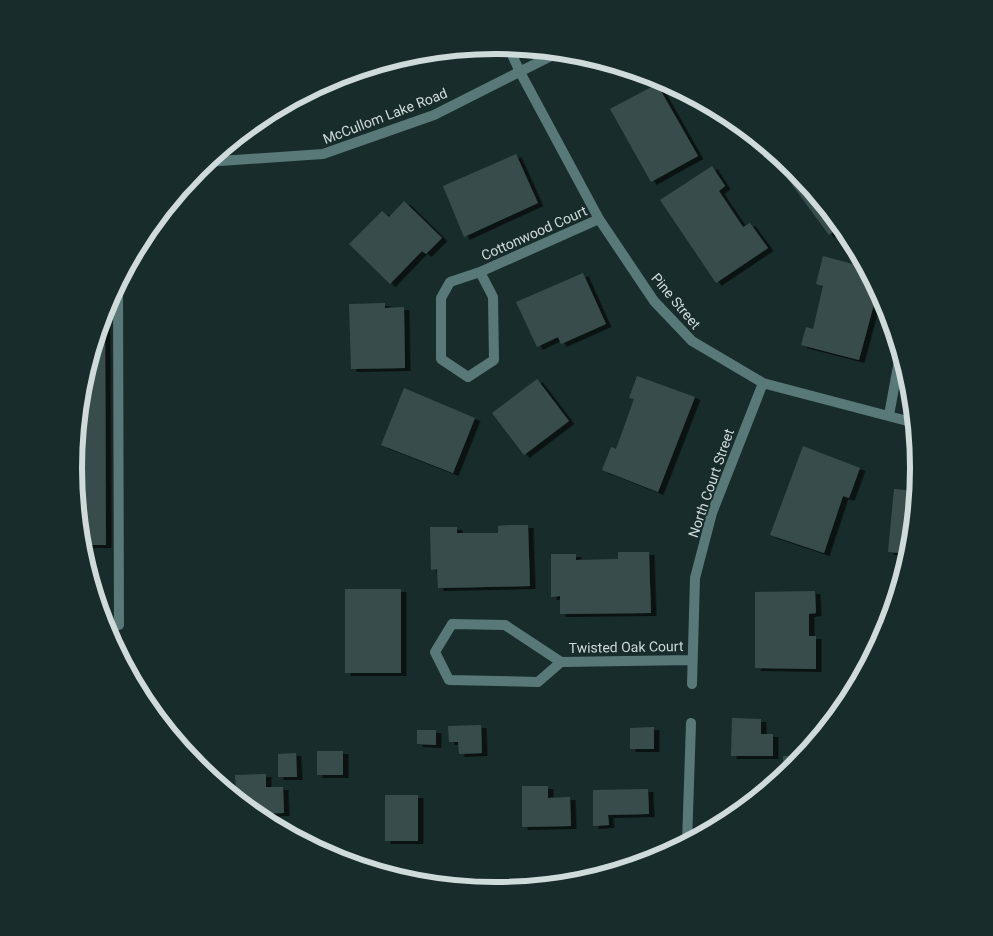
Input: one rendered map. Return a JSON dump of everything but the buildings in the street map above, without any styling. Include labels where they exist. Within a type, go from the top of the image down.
[{"type":"street","name":"Pine Street","points":[[512,55],[599,219],[654,301],[692,341],[762,383],[908,421]]},
{"type":"street","name":"McCullom Lake Road","points":[[219,161],[322,154],[434,115],[550,57]]},
{"type":"street","name":"Cottonwood Court","points":[[480,272],[493,297],[494,360],[468,377],[440,359],[441,298],[450,282],[480,272],[599,219]]},
{"type":"street","points":[[113,625],[119,625],[118,300]]},
{"type":"street","points":[[889,415],[898,366]]},
{"type":"street","name":"North Court Street","points":[[692,684],[695,578],[712,513],[762,383]]},
{"type":"street","name":"Twisted Oak Court","points":[[561,662],[538,682],[449,680],[435,652],[452,624],[505,625],[561,662],[692,660]]},
{"type":"street","points":[[687,836],[691,723]]}]
